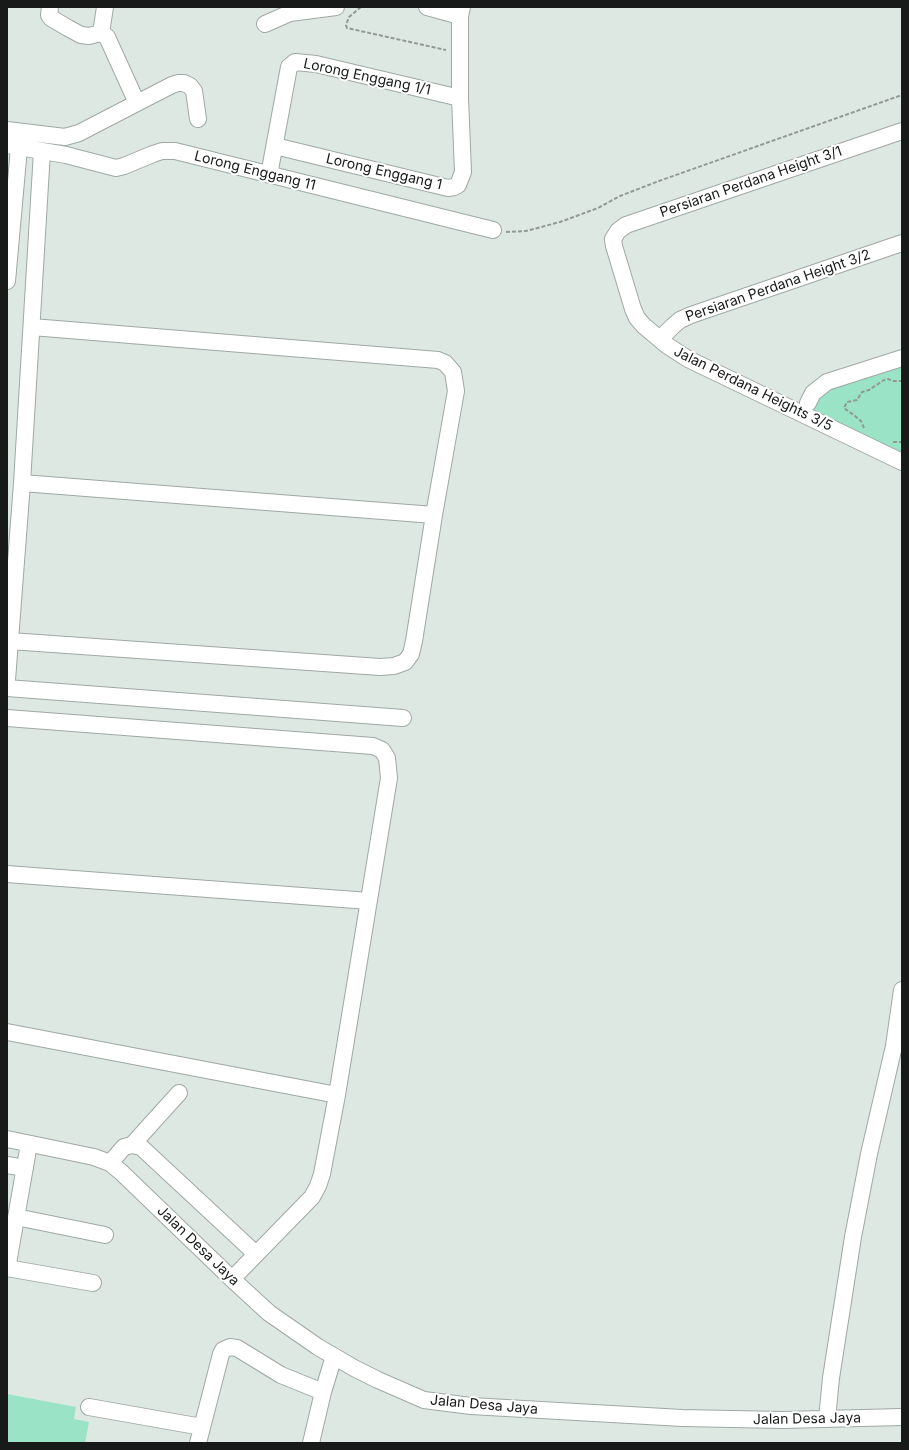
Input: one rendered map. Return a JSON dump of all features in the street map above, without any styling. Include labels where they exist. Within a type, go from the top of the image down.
[{"type":"street","points":[[50,7],[49,15],[51,18],[81,35],[89,36],[101,33],[107,37],[137,103]]},
{"type":"street","points":[[101,33],[105,7]]},
{"type":"street","points":[[265,24],[290,13],[317,11],[336,7]]},
{"type":"street","points":[[427,7],[461,12]]},
{"type":"street","name":"Lorong Enggang 1","points":[[275,146],[448,188],[458,185],[463,172],[460,98],[461,12]]},
{"type":"street","name":"Lorong Enggang 1/1","points":[[269,175],[289,67],[296,62],[343,70],[460,98]]},
{"type":"street","points":[[7,281],[14,138],[65,137],[79,133],[178,83],[184,83],[190,86],[194,91],[198,118]]},
{"type":"street","name":"Persiaran Perdana Height 3/1","points":[[614,246],[613,239],[615,234],[626,225],[902,131]]},
{"type":"street","name":"Lorong Enggang 11","points":[[14,138],[42,151],[66,155],[116,168],[162,151],[176,151],[493,230]]},
{"type":"street","points":[[7,680],[22,483],[42,151]]},
{"type":"street","name":"Persiaran Perdana Height 3/2","points":[[660,339],[672,326],[691,315],[902,243]]},
{"type":"street","name":"Jalan Perdana Heights 3/5","points":[[614,246],[635,314],[644,326],[668,346],[688,359],[902,462]]},
{"type":"street","points":[[10,642],[364,666],[394,666],[405,662],[410,654],[414,641],[456,391],[453,372],[445,363],[438,360],[32,327]]},
{"type":"street","points":[[808,403],[813,393],[827,382],[902,358]]},
{"type":"street","points":[[22,483],[434,515]]},
{"type":"street","points":[[7,688],[403,718]]},
{"type":"street","points":[[7,718],[373,746],[382,750],[388,758],[389,778],[337,1095],[322,1174],[312,1197],[232,1280]]},
{"type":"street","points":[[7,874],[369,901]]},
{"type":"street","points":[[827,1419],[831,1378],[853,1236],[869,1154],[898,1047],[902,990]]},
{"type":"street","points":[[7,1032],[337,1095]]},
{"type":"street","points":[[110,1163],[124,1147],[132,1144],[179,1093]]},
{"type":"street","name":"Jalan Desa Jaya","points":[[7,1139],[94,1157],[110,1163],[122,1172],[232,1280],[269,1313],[289,1328],[334,1356],[402,1392],[424,1400],[445,1404],[471,1406],[739,1420],[902,1417]]},
{"type":"street","points":[[29,1144],[7,1269],[93,1283]]},
{"type":"street","points":[[132,1144],[141,1148],[256,1254]]},
{"type":"street","points":[[7,1165],[25,1168]]},
{"type":"street","points":[[16,1217],[105,1235]]},
{"type":"street","points":[[198,1443],[221,1354],[223,1350],[230,1347],[237,1348],[281,1375],[323,1392]]},
{"type":"street","points":[[311,1443],[323,1392],[334,1356]]},
{"type":"street","points":[[89,1407],[202,1427]]},
{"type":"path","points":[[362,7],[349,17],[346,25],[348,28],[460,53]]},
{"type":"path","points":[[493,230],[504,232],[526,231],[560,222],[598,208],[620,196],[659,181],[902,95]]},
{"type":"path","points":[[868,430],[863,428],[860,421],[844,408],[847,402],[857,400],[862,392],[869,390],[884,380],[888,379],[902,381]]},
{"type":"path","points":[[892,442],[902,442]]},
{"type":"green space","points":[[902,366],[902,455],[810,411],[815,400],[830,389]]},
{"type":"green space","points":[[7,1394],[76,1407],[74,1419],[89,1422],[85,1443],[7,1443]]}]
